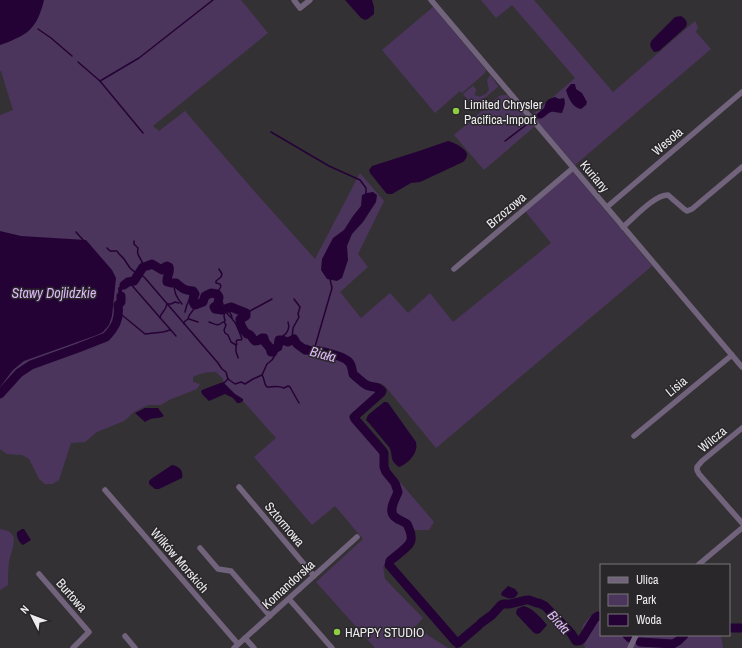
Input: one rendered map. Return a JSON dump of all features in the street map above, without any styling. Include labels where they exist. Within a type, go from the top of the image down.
[{"type":"street","points":[[294,0],[300,8],[310,0]]},
{"type":"street","name":"Kuriany","points":[[431,0],[742,367]]},
{"type":"street","name":"Wesoła","points":[[607,207],[742,92]]},
{"type":"street","points":[[623,227],[654,199],[664,195],[668,195],[684,209],[688,211],[692,209],[742,167]]},
{"type":"street","name":"Brzozowa","points":[[454,269],[573,168]]},
{"type":"street","name":"Lisia","points":[[634,436],[732,355]]},
{"type":"street","name":"Wilcza","points":[[742,428],[702,461],[697,467],[697,470],[742,523]]},
{"type":"street","name":"Sztormowa","points":[[239,487],[314,576]]},
{"type":"street","name":"Wilków Morskich","points":[[105,490],[236,646]]},
{"type":"street","points":[[699,564],[742,528]]},
{"type":"street","name":"Komandorska","points":[[236,646],[357,538]]},
{"type":"street","points":[[200,548],[218,569],[231,571],[270,616]]},
{"type":"street","name":"Burtowa","points":[[39,574],[89,632],[73,648]]},
{"type":"street","points":[[289,599],[332,648]]},
{"type":"street","points":[[125,636],[136,648]]},
{"type":"street","points":[[630,648],[636,636]]},
{"type":"street","points":[[245,638],[254,648]]},
{"type":"green space","points":[[0,0],[241,0],[268,33],[153,126],[159,131],[185,111],[315,259],[360,173],[384,201],[358,254],[368,267],[340,292],[361,318],[390,293],[408,313],[430,293],[453,322],[551,243],[525,211],[572,171],[652,266],[436,448],[385,386],[380,383],[370,383],[373,387],[378,387],[382,391],[354,417],[357,417],[385,450],[388,468],[434,522],[429,530],[412,530],[415,542],[393,565],[383,566],[385,579],[423,618],[415,627],[448,648],[375,648],[316,582],[363,539],[335,506],[312,525],[254,457],[276,438],[243,401],[243,399],[235,394],[224,383],[223,379],[216,372],[204,373],[193,377],[193,382],[200,384],[197,389],[169,400],[161,405],[148,405],[134,412],[124,421],[97,432],[85,442],[71,443],[59,480],[53,484],[45,484],[39,479],[29,459],[22,455],[7,454],[0,449],[0,115],[13,110],[0,71]]},
{"type":"green space","points":[[481,0],[534,0],[613,92],[695,21],[698,27],[696,32],[711,49],[575,165],[532,115],[575,78],[512,5],[496,18]]},
{"type":"green space","points":[[433,7],[486,70],[485,73],[462,93],[460,91],[435,113],[382,50]]},
{"type":"green space","points":[[490,75],[498,87],[475,106],[473,106],[463,94],[473,86],[476,89],[475,96],[476,95],[479,97],[486,94],[489,90],[487,80]]},
{"type":"green space","points":[[507,95],[534,127],[484,170],[454,135],[499,96]]},
{"type":"green space","points":[[0,529],[11,533],[14,541],[9,562],[8,585],[0,590]]},
{"type":"green space","points":[[600,611],[600,636],[721,636],[723,648],[585,648],[582,629],[583,625],[592,614]]},
{"type":"water","points":[[0,0],[44,0],[38,18],[30,30],[18,38],[0,45]]},
{"type":"water","points":[[345,0],[372,0],[374,14],[365,20],[361,18]]},
{"type":"water","points":[[681,16],[687,23],[686,27],[659,51],[654,52],[650,44],[652,40],[675,17]]},
{"type":"water","points":[[571,84],[575,84],[576,89],[582,93],[587,102],[581,109],[573,105],[568,96],[566,90]]},
{"type":"water","points":[[555,97],[559,99],[564,98],[565,104],[562,113],[552,112],[540,119],[535,117],[544,108],[549,99]]},
{"type":"water","points":[[448,141],[466,151],[467,156],[463,162],[420,182],[411,183],[392,194],[386,193],[370,173],[369,170],[372,166]]},
{"type":"water","points":[[373,192],[377,195],[376,202],[363,222],[352,234],[347,246],[348,260],[342,278],[337,281],[327,279],[321,270],[322,259],[333,238],[344,230],[361,206],[362,195]]},
{"type":"water","name":"Stawy Dojlidzkie","points":[[0,231],[21,236],[86,240],[112,270],[116,278],[112,316],[109,325],[103,332],[24,361],[13,370],[0,387]]},
{"type":"water","points":[[132,280],[134,281],[122,290],[123,301],[117,307],[114,303],[119,301],[118,288],[122,284]]},
{"type":"water","points":[[223,382],[235,394],[243,399],[243,401],[237,403],[233,398],[225,394],[209,401],[202,394],[202,390]]},
{"type":"water","points":[[384,402],[389,404],[416,442],[416,448],[412,457],[399,467],[392,460],[389,447],[366,420],[368,415]]},
{"type":"water","points":[[145,408],[158,408],[164,416],[145,422],[135,413]]},
{"type":"water","points":[[172,465],[177,466],[180,469],[182,478],[159,489],[155,489],[149,484],[151,479]]},
{"type":"water","points":[[24,529],[31,540],[23,545],[17,537],[17,532]]},
{"type":"water","points":[[508,586],[515,589],[518,593],[517,596],[513,598],[506,598],[501,595]]},
{"type":"water","points":[[523,606],[533,611],[547,625],[540,633],[536,634],[533,632],[517,615],[517,609]]},
{"type":"waterway","points":[[78,62],[100,81],[139,58],[213,0]]},
{"type":"waterway","points":[[38,29],[72,56]]},
{"type":"waterway","points":[[100,81],[143,133]]},
{"type":"waterway","points":[[505,141],[530,122]]},
{"type":"waterway","points":[[271,132],[329,166],[360,180],[366,188],[366,194]]},
{"type":"waterway","points":[[76,232],[84,241]]},
{"type":"waterway","points":[[134,241],[134,244],[138,248],[138,253],[143,267]]},
{"type":"waterway","points":[[107,248],[110,251],[117,251],[130,268],[138,275],[145,278],[226,372],[228,379],[235,384],[241,382],[245,384],[262,375],[267,364],[275,355],[273,352]]},
{"type":"waterway","name":"Biała","points":[[124,285],[128,282],[134,281],[143,267],[152,264],[162,270],[167,266],[169,267],[167,282],[176,283],[184,289],[193,291],[195,294],[193,303],[195,305],[203,302],[205,296],[211,293],[217,294],[219,297],[218,304],[214,307],[215,309],[222,310],[231,307],[246,313],[246,316],[240,319],[243,329],[247,334],[251,335],[255,341],[264,338],[271,352],[278,347],[279,340],[288,342],[294,339],[297,344],[305,350],[324,352],[336,355],[346,360],[350,363],[353,374],[362,382],[380,389],[382,391],[381,393],[354,417],[384,453],[384,467],[395,483],[398,492],[392,511],[396,518],[407,524],[411,534],[410,543],[390,561],[389,565],[456,642],[458,643],[478,626]]},
{"type":"waterway","points":[[217,294],[221,286],[220,284],[216,283],[216,281],[222,274],[219,269]]},
{"type":"waterway","points":[[314,350],[332,288],[330,279]]},
{"type":"waterway","points":[[129,282],[176,336]]},
{"type":"waterway","points":[[174,283],[174,289],[182,304]]},
{"type":"waterway","points":[[185,312],[191,291]]},
{"type":"waterway","name":"Biała","points":[[0,394],[19,373],[31,365],[106,337],[116,323],[118,305],[121,302],[121,296]]},
{"type":"waterway","points":[[219,298],[223,304],[223,308],[225,309],[224,322],[226,325],[224,330],[231,342],[236,345],[238,358]]},
{"type":"waterway","points":[[243,312],[246,310],[248,312],[272,299]]},
{"type":"waterway","points":[[292,339],[293,328],[299,317],[298,314],[300,307],[294,299]]},
{"type":"waterway","points":[[168,304],[175,302],[179,303]]},
{"type":"waterway","points":[[160,318],[167,304]]},
{"type":"waterway","points":[[184,324],[195,305]]},
{"type":"waterway","points":[[228,309],[232,315],[232,318]]},
{"type":"waterway","points":[[226,312],[236,324],[242,339],[237,340],[236,345]]},
{"type":"waterway","points":[[119,315],[122,315],[145,334],[170,330]]},
{"type":"waterway","points":[[189,319],[198,322]]},
{"type":"waterway","points":[[209,322],[218,325],[223,322]]},
{"type":"waterway","points":[[282,340],[283,336],[288,330],[288,322]]},
{"type":"waterway","points":[[262,375],[267,387],[290,387],[299,403]]},
{"type":"waterway","points":[[224,383],[228,379]]},
{"type":"waterway","name":"Biała","points":[[481,623],[492,615],[501,605],[526,600]]},
{"type":"waterway","name":"Biała","points":[[529,600],[545,606],[571,633],[576,641],[582,639],[595,618],[600,616]]},
{"type":"waterway","name":"Biała","points":[[730,628],[742,628]]},
{"type":"waterway","name":"Biała","points":[[640,642],[673,644],[683,636]]},
{"type":"waterway","name":"Biała","points":[[456,648],[458,643]]},
{"type":"place","name":"Limited Chrysler Pacifica-Import","points":[[456,111]]},
{"type":"place","name":"HAPPY STUDIO","points":[[337,632]]}]
